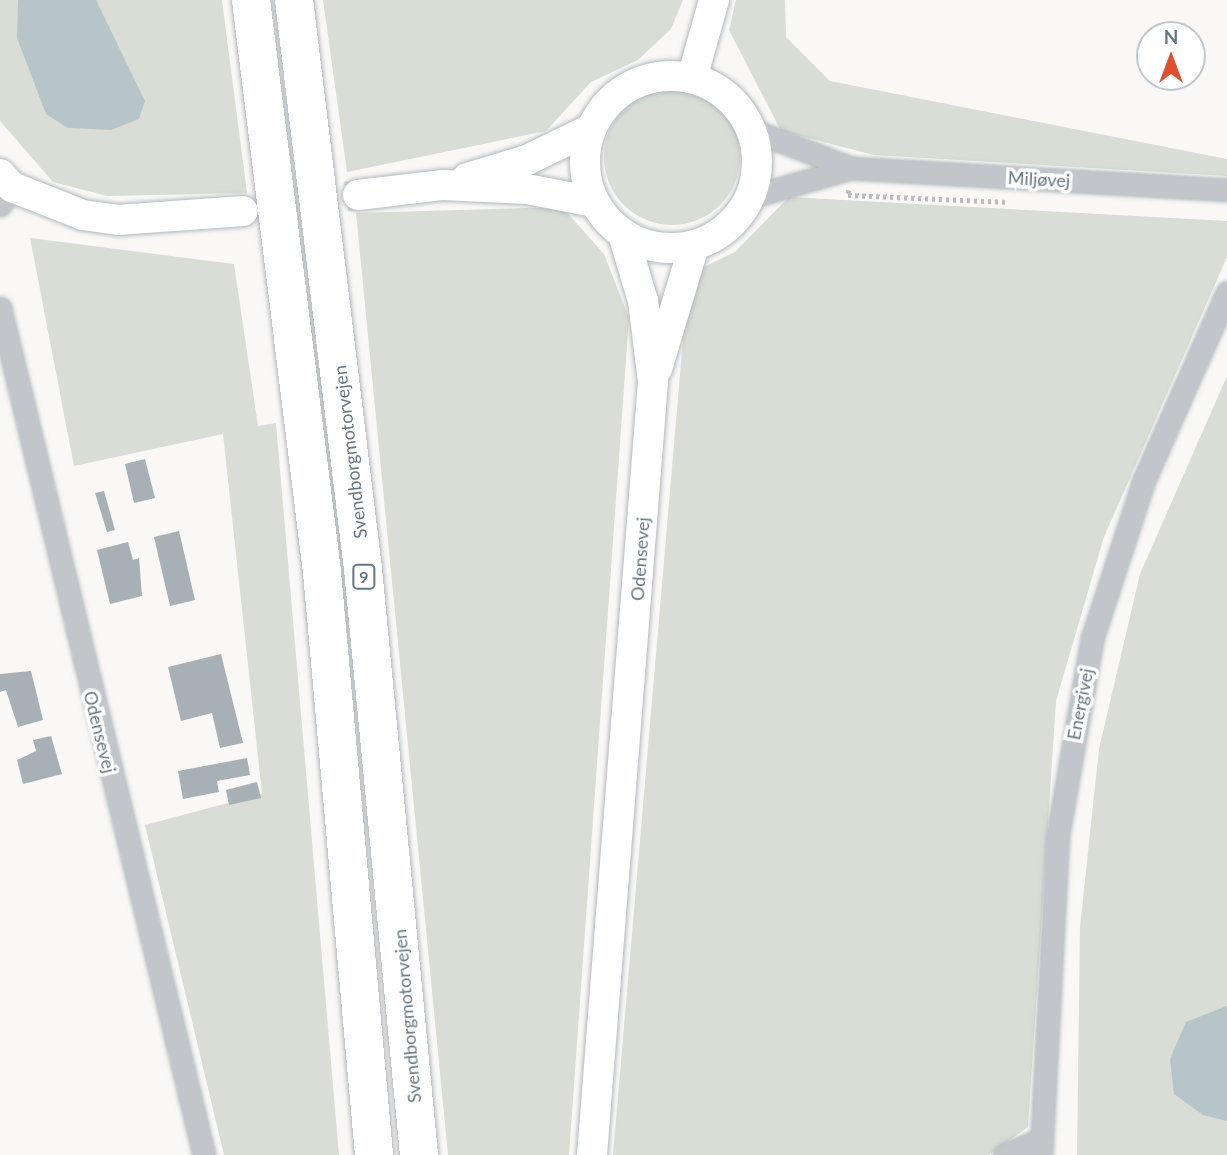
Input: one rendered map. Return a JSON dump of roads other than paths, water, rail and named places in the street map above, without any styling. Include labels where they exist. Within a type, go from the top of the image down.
[{"type":"highway","points":[[251,0],[322,572],[374,1155]]},
{"type":"highway","name":"Svendborgmotorvejen","points":[[294,0],[363,569],[419,1155]]},
{"type":"main road","points":[[692,78],[714,0]]},
{"type":"main road","points":[[443,186],[527,160],[591,129],[613,100],[644,80],[692,78],[728,97],[752,130],[758,164],[751,197],[718,235],[694,246],[646,244],[624,234],[594,202],[586,166],[591,129]]},
{"type":"main road","points":[[358,195],[443,186],[527,188],[594,202]]},
{"type":"main road","points":[[4,189],[65,210],[118,220],[243,211]]},
{"type":"main road","name":"Odensevej","points":[[592,1155],[653,382],[643,301],[624,234]]},
{"type":"main road","name":"Odensevej","points":[[653,382],[694,246]]},
{"type":"street","name":"Miljøvej","points":[[752,130],[851,168],[1227,190]]},
{"type":"street","name":"Miljøvej","points":[[751,197],[851,168]]},
{"type":"street","name":"Energivej","points":[[1004,1155],[1041,1147],[1058,834],[1092,639],[1144,480],[1227,293]]},
{"type":"street","name":"Odensevej","points":[[0,308],[204,1155]]},
{"type":"tunnel","points":[[257,209],[358,195]]}]
